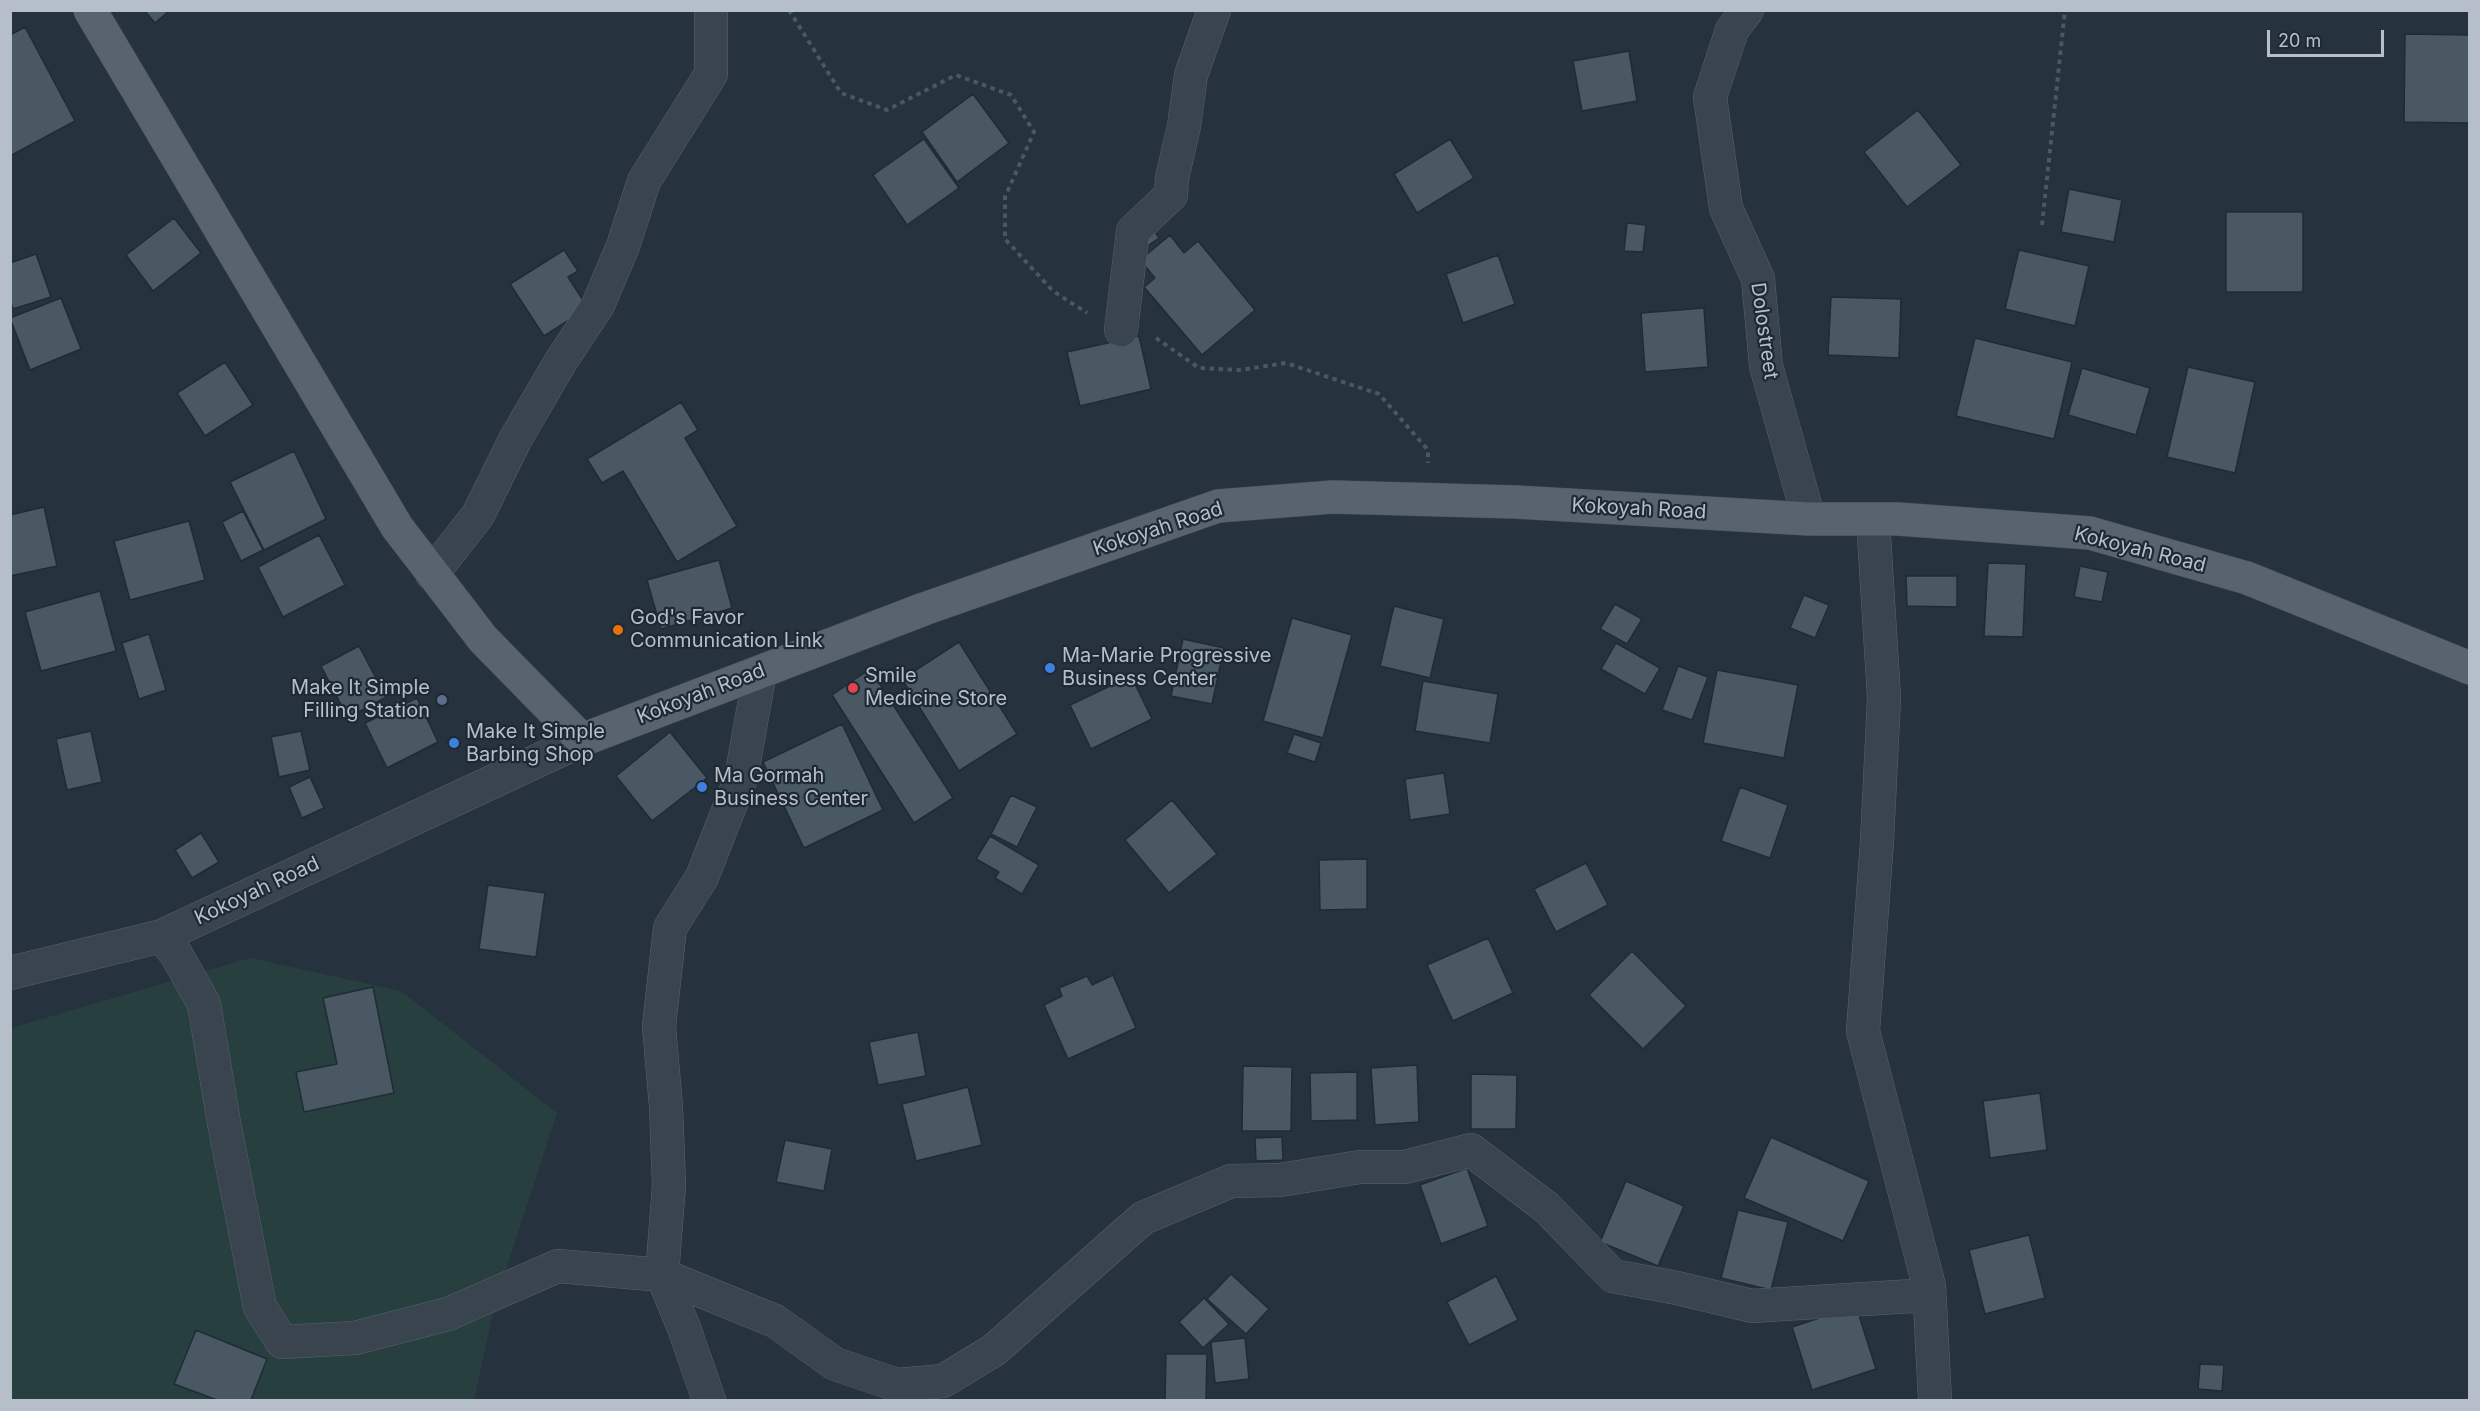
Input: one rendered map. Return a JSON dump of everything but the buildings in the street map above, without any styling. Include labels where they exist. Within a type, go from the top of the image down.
[{"type":"main road","points":[[90,10],[397,527],[483,639],[582,740]]},
{"type":"main road","name":"Kokoyah Road","points":[[582,740],[924,609],[1218,506],[1333,497],[1516,502],[1809,519],[1898,519],[2090,533],[2247,578],[2469,668]]},
{"type":"street","points":[[432,574],[478,515],[516,438],[561,361],[598,306],[623,246],[644,181],[711,74],[711,10]]},
{"type":"street","points":[[1121,330],[1133,231],[1171,195],[1172,178],[1184,126],[1191,75],[1214,10]]},
{"type":"street","name":"Dolostreet","points":[[1747,10],[1732,30],[1710,97],[1726,208],[1758,279],[1766,366],[1809,519]]},
{"type":"street","points":[[1873,519],[1884,698],[1877,841],[1863,1031],[1929,1286],[1935,1401]]},
{"type":"street","points":[[709,1401],[684,1328],[662,1275],[669,1185],[666,1107],[659,1026],[670,928],[702,878],[741,778],[760,672]]},
{"type":"street","name":"Kokoyah Road","points":[[10,973],[162,936],[582,740]]},
{"type":"street","points":[[162,936],[176,954],[204,1004],[224,1123],[260,1307],[282,1342],[355,1338],[448,1314],[558,1266],[662,1275],[775,1321],[834,1364],[897,1385],[943,1381],[994,1350],[1143,1218],[1231,1181],[1280,1180],[1360,1167],[1405,1167],[1471,1150],[1547,1208],[1613,1276],[1677,1287],[1752,1306],[1929,1295]]},
{"type":"path","points":[[2042,225],[2065,10]]},
{"type":"green space","points":[[250,958],[401,991],[557,1113],[496,1300],[474,1400],[11,1400],[11,1028]]},
{"type":"place","name":"God's Favor Communication Link","points":[[618,630]]},
{"type":"place","name":"Ma-Marie Progressive Business Center","points":[[1050,668]]},
{"type":"place","name":"Smile Medicine Store","points":[[853,688]]},
{"type":"place","name":"Make It Simple Filling Station","points":[[442,700]]},
{"type":"place","name":"Make It Simple Barbing Shop","points":[[454,743]]},
{"type":"place","name":"Ma Gormah Business Center","points":[[702,787]]}]
